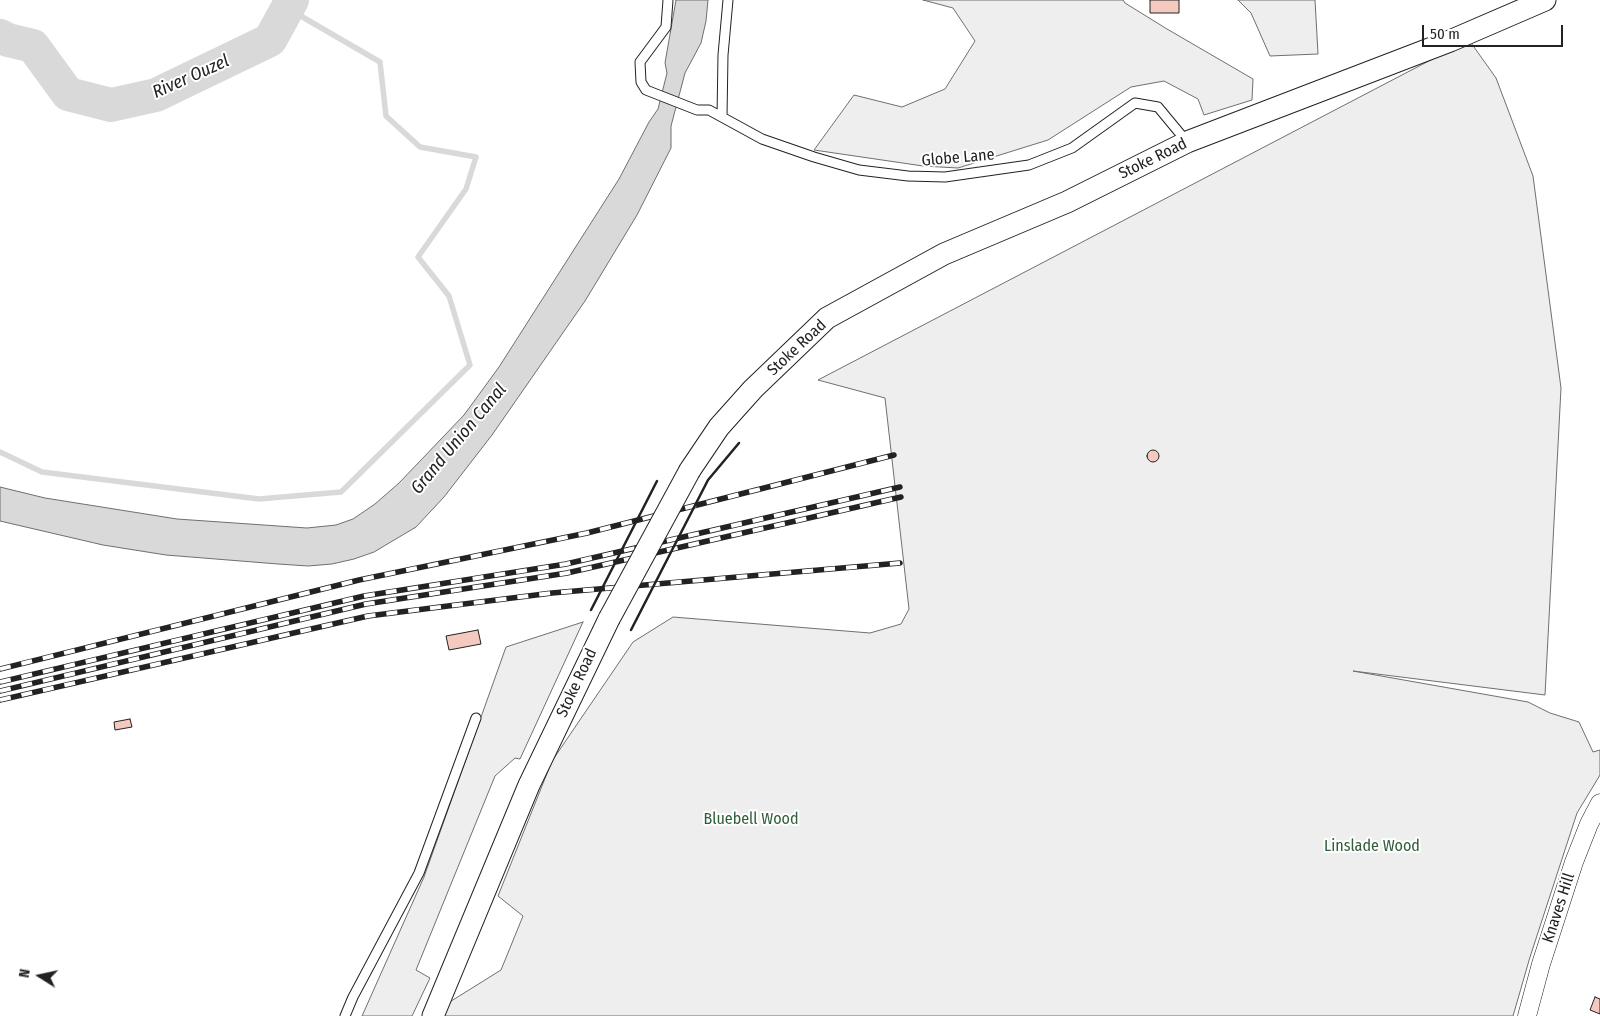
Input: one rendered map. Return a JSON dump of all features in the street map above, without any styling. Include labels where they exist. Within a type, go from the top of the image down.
[{"type":"street","name":"Stoke Road","points":[[433,1016],[529,785],[609,618],[690,470],[719,427],[753,389],[827,318],[944,254],[1067,202],[1187,142],[1450,41],[1545,0]]},
{"type":"street","name":"Knaves Hill","points":[[1527,1016],[1574,862],[1595,826],[1600,803]]},
{"type":"lane","name":"Globe Lane","points":[[668,0],[666,27],[640,62],[641,82],[646,90],[697,110],[709,110],[762,139],[859,170],[908,176],[945,177],[1029,165],[1072,148],[1135,103],[1158,107],[1187,142]]},
{"type":"lane","points":[[722,117],[723,55],[728,0]]},
{"type":"lane","points":[[345,1016],[353,997],[419,873],[476,718]]},
{"type":"green space","points":[[923,0],[1123,0],[1167,29],[1253,79],[1252,100],[1204,115],[1198,99],[1164,81],[1131,87],[1048,140],[958,168],[923,166],[814,150],[854,95],[902,107],[945,89],[975,41],[953,8]]},
{"type":"green space","points":[[1238,0],[1315,0],[1318,54],[1270,56],[1251,13]]},
{"type":"green space","points":[[1469,40],[1496,78],[1533,176],[1561,388],[1545,695],[1353,671],[1528,702],[1550,713],[1579,722],[1593,752],[1600,750],[1600,775],[1577,813],[1530,957],[1513,1016],[442,1016],[448,1003],[501,970],[523,916],[498,896],[552,761],[633,642],[673,617],[870,633],[901,624],[909,609],[885,398],[818,380]]},
{"type":"green space","points":[[583,622],[520,759],[515,758],[495,776],[416,970],[430,978],[412,1016],[362,1016],[424,877],[506,647]]},
{"type":"water","name":"Grand Union Canal","points":[[676,0],[708,0],[701,43],[685,73],[671,126],[671,148],[637,215],[585,301],[492,435],[444,497],[416,527],[374,552],[332,564],[308,566],[166,555],[103,545],[0,521],[0,487],[45,498],[177,519],[307,528],[336,525],[353,519],[375,504],[399,483],[464,415],[499,367],[619,179],[649,122],[658,109],[667,73],[665,63]]},
{"type":"building","points":[[1150,0],[1179,0],[1179,13],[1150,13]]},
{"type":"building","points":[[1153,450],[1159,456],[1153,462],[1147,456]]},
{"type":"building","points":[[478,630],[481,644],[449,650],[446,636]]},
{"type":"building","points":[[130,719],[132,727],[115,730],[114,722]]},
{"type":"building","points":[[1595,997],[1600,999],[1600,1014],[1590,1010]]},
{"type":"waterway","name":"River Ouzel","points":[[0,36],[8,40],[33,46],[68,94],[111,105],[156,95],[270,40],[292,0]]},
{"type":"waterway","points":[[0,452],[42,472],[259,499],[341,492],[470,365],[449,296],[418,257],[466,189],[476,157],[420,147],[386,116],[380,62],[287,8]]},
{"type":"railway","points":[[0,669],[359,580],[587,533],[894,455]]},
{"type":"railway","points":[[0,682],[364,596],[566,564],[900,487]]},
{"type":"railway","points":[[0,691],[366,604],[567,573],[901,497]]},
{"type":"railway","points":[[0,700],[368,616],[552,593],[900,563]]},
{"type":"wall","points":[[631,630],[708,480],[739,443]]},
{"type":"wall","points":[[591,610],[657,481]]},
{"type":"park label","name":"Bluebell Wood","points":[[751,820]]},
{"type":"park label","name":"Linslade Wood","points":[[1372,847]]}]
